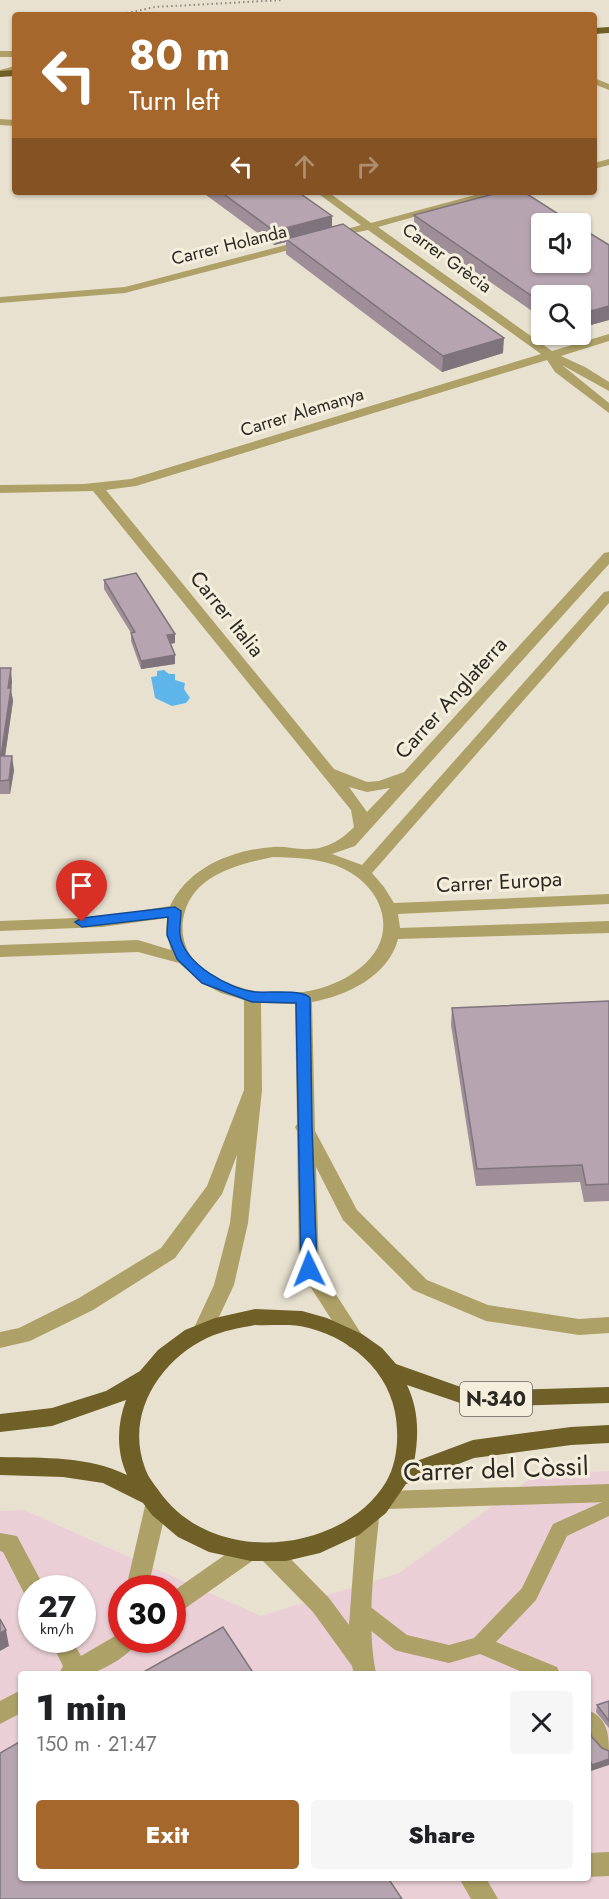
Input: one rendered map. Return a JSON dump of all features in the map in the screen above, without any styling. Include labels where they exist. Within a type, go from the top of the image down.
[{"type":"highway","name":"N-340","points":[[0,1466],[63,1468],[106,1475],[151,1500],[181,1528],[212,1544],[247,1552],[270,1553],[306,1549],[340,1537],[368,1518],[386,1500],[400,1477],[410,1440],[405,1403],[388,1370],[374,1354],[356,1341],[308,1320],[255,1317],[203,1330],[170,1350],[145,1378],[132,1406],[128,1436],[133,1466],[151,1500]]},
{"type":"highway","name":"N-340","points":[[388,1370],[472,1399],[609,1395]]},
{"type":"highway","name":"N-340","points":[[0,1422],[52,1417],[113,1397],[145,1378]]},
{"type":"highway","name":"N-340","points":[[400,1477],[473,1449],[572,1436],[609,1434]]},
{"type":"street","name":"Carrer Grècia","points":[[326,195],[550,355],[581,369],[609,387]]},
{"type":"street","name":"Carrer Holanda","points":[[0,300],[125,290],[487,195]]},
{"type":"street","name":"Carrer Alemanya","points":[[0,489],[97,487],[132,483],[609,337]]},
{"type":"street","name":"Carrer Grècia","points":[[550,355],[559,370],[609,409]]},
{"type":"street","name":"Carrer Italia","points":[[97,487],[359,809],[362,827]]},
{"type":"street","name":"Carrer Anglaterra","points":[[316,854],[349,842],[609,556]]},
{"type":"street","points":[[363,874],[609,595]]},
{"type":"street","name":"Carrer Italia","points":[[324,768],[359,786],[380,788],[410,774]]},
{"type":"street","points":[[273,852],[316,854],[348,865],[363,874],[372,881],[391,909],[393,934],[380,961],[368,973],[345,986],[303,998],[252,997],[207,980],[184,959],[173,935],[175,911],[191,885],[208,871],[237,858],[273,852]]},
{"type":"street","name":"Carrer Europa","points":[[391,909],[609,899]]},
{"type":"street","points":[[0,926],[102,922],[175,911]]},
{"type":"street","points":[[393,934],[609,927]]},
{"type":"street","points":[[0,951],[138,946],[184,959]]},
{"type":"street","points":[[203,1330],[224,1285],[239,1223],[253,1090],[252,997]]},
{"type":"street","points":[[303,998],[304,1126],[309,1269],[356,1341]]},
{"type":"street","points":[[0,1340],[23,1335],[86,1304],[168,1252],[215,1189],[253,1090]]},
{"type":"street","points":[[304,1126],[350,1215],[420,1285],[486,1313],[579,1327],[609,1325]]},
{"type":"street","name":"Carrer del Còssil","points":[[386,1500],[609,1492]]},
{"type":"street","points":[[139,1575],[151,1500]]},
{"type":"street","points":[[363,1667],[361,1587],[368,1518]]},
{"type":"street","points":[[0,1542],[9,1543],[26,1575]]},
{"type":"street","points":[[186,1595],[247,1552]]},
{"type":"street","points":[[270,1553],[321,1605],[363,1667]]},
{"type":"street","points":[[75,1671],[108,1649]]},
{"type":"street","points":[[66,1653],[74,1671]]},
{"type":"street","points":[[0,1713],[18,1703]]},
{"type":"street","points":[[591,1865],[609,1864]]},
{"type":"street","points":[[473,1881],[486,1899]]},
{"type":"lane","points":[[361,1611],[402,1643],[449,1654],[480,1645],[529,1594],[560,1530],[609,1507]]},
{"type":"lane","points":[[480,1645],[543,1671]]},
{"type":"lane","points":[[591,1724],[609,1746]]},
{"type":"path","points":[[132,12],[155,7],[283,0]]},
{"type":"shaded area","points":[[609,1471],[609,1899],[0,1899],[0,1511],[24,1510],[169,1575],[108,1575],[108,1653],[186,1653],[186,1582],[261,1616],[399,1573],[537,1474]]},
{"type":"water","points":[[164,670],[169,674],[175,674],[175,680],[185,683],[184,689],[190,698],[186,703],[172,706],[155,698],[151,677],[157,676],[157,671]]},
{"type":"building","points":[[225,195],[302,195],[332,216],[274,231]]},
{"type":"building","points":[[490,195],[529,195],[557,213],[531,213],[531,273],[591,273],[591,234],[609,245],[609,306],[591,311],[591,285],[531,285],[531,295],[414,215]]},
{"type":"building","points":[[343,224],[504,338],[443,356],[286,239]]},
{"type":"building","points":[[136,573],[175,634],[167,635],[175,655],[141,661],[131,633],[135,632],[104,580]]},
{"type":"building","points":[[0,668],[11,668],[8,688],[11,688],[1,756],[12,756],[9,780],[0,781]]},
{"type":"building","points":[[609,1001],[609,1184],[586,1185],[582,1165],[477,1169],[452,1008]]},
{"type":"building","points":[[0,1619],[6,1630],[0,1633]]},
{"type":"building","points":[[223,1627],[252,1671],[145,1671],[177,1653],[186,1653],[186,1648]]},
{"type":"building","points":[[609,1701],[609,1721],[597,1705]]},
{"type":"building","points":[[591,1734],[602,1748],[609,1751],[609,1759],[592,1765]]},
{"type":"building","points":[[18,1743],[18,1881],[390,1881],[402,1899],[0,1899],[0,1753]]},
{"type":"route","points":[[82,922],[102,922],[175,911],[173,935],[184,959],[207,980],[252,997],[303,998],[304,1126],[309,1269]]}]
